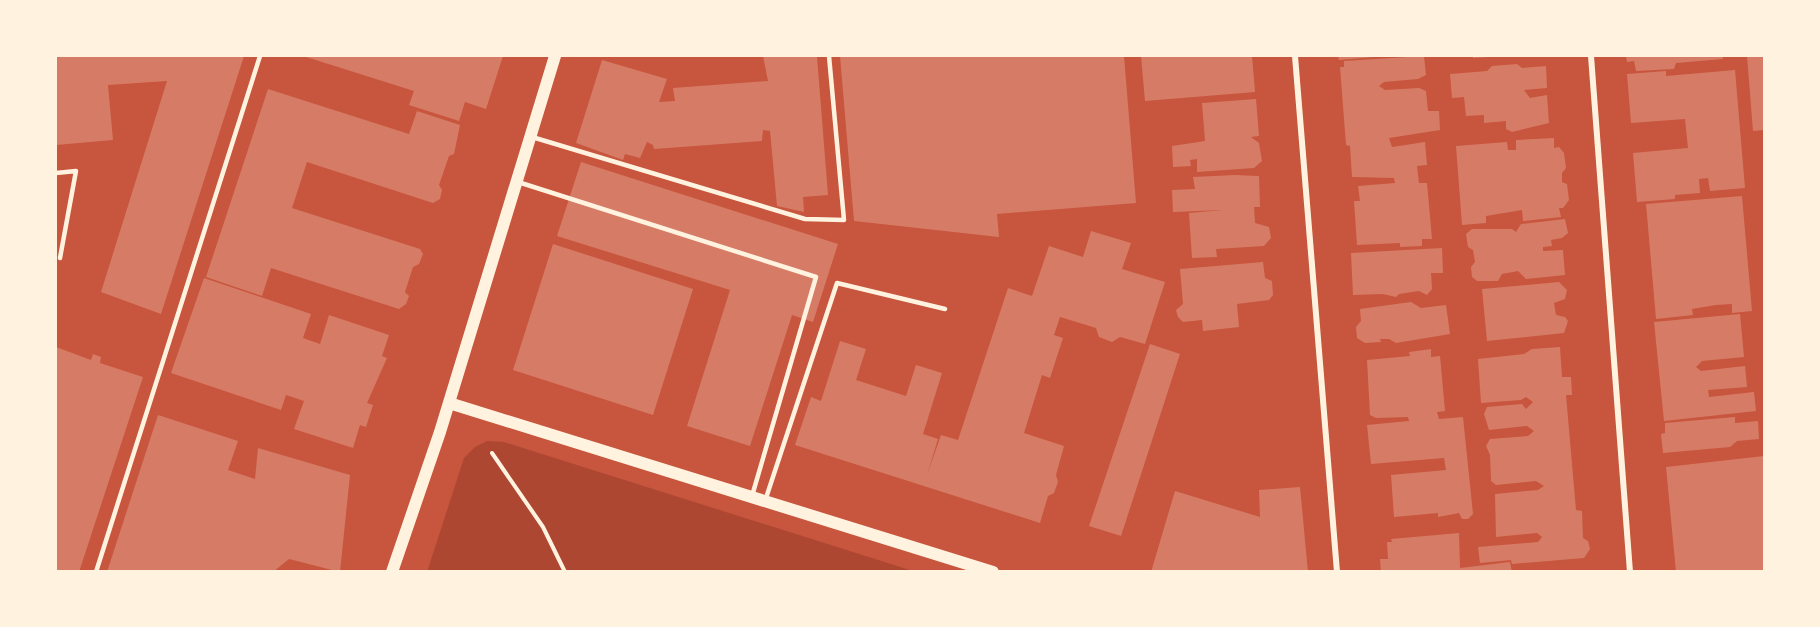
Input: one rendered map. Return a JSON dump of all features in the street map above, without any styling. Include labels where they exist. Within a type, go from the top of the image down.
[{"type":"main road","points":[[392,572],[449,403],[555,56]]},
{"type":"main road","points":[[449,403],[993,572]]},
{"type":"street","points":[[1295,56],[1337,572]]},
{"type":"street","points":[[1591,56],[1630,572]]},
{"type":"lane","points":[[96,572],[260,56]]},
{"type":"lane","points":[[530,136],[796,217],[827,221],[844,220],[829,56]]},
{"type":"lane","points":[[56,173],[76,171],[60,258]]},
{"type":"lane","points":[[516,182],[816,277],[751,497]]},
{"type":"lane","points":[[765,501],[837,284],[945,309]]},
{"type":"path","points":[[492,453],[543,527],[566,572]]},
{"type":"shaded area","points":[[487,441],[504,442],[913,571],[427,572],[464,458],[475,447]]},
{"type":"building","points":[[56,56],[244,56],[161,314],[101,292],[167,81],[108,85],[113,140],[56,145]]},
{"type":"building","points":[[303,56],[503,56],[486,109],[465,102],[459,121],[409,105],[414,91]]},
{"type":"building","points":[[763,56],[817,57],[828,195],[803,197],[804,212],[777,206],[770,131],[763,130],[762,141],[654,149],[653,145],[647,142],[640,158],[625,154],[623,160],[576,143],[602,60],[667,79],[659,102],[675,101],[673,88],[768,81]]},
{"type":"building","points":[[840,56],[1124,56],[1136,203],[997,214],[999,237],[854,221]]},
{"type":"building","points":[[1141,56],[1252,56],[1255,92],[1145,101]]},
{"type":"building","points":[[1338,56],[1374,56],[1374,57],[1339,60]]},
{"type":"building","points":[[1424,56],[1426,75],[1418,79],[1384,82],[1379,86],[1385,90],[1419,88],[1426,91],[1428,111],[1439,111],[1440,130],[1389,138],[1392,147],[1425,142],[1427,165],[1417,166],[1419,183],[1427,183],[1432,239],[1422,239],[1422,246],[1400,247],[1400,243],[1357,245],[1354,201],[1360,201],[1358,186],[1395,183],[1394,178],[1352,177],[1350,146],[1346,145],[1340,67],[1344,67],[1344,61]]},
{"type":"building","points":[[1473,56],[1489,56],[1489,57],[1473,58]]},
{"type":"building","points":[[1626,56],[1722,56],[1723,59],[1676,63],[1674,69],[1636,71],[1634,61],[1627,62]]},
{"type":"building","points":[[1747,56],[1764,56],[1764,130],[1753,131]]},
{"type":"building","points":[[1517,64],[1522,68],[1546,66],[1547,88],[1524,90],[1530,98],[1547,95],[1549,123],[1512,132],[1506,129],[1506,121],[1484,123],[1484,115],[1466,116],[1464,97],[1452,98],[1450,74],[1487,71],[1492,66]]},
{"type":"building","points":[[1735,70],[1745,188],[1710,191],[1708,178],[1699,179],[1700,193],[1675,195],[1675,199],[1637,202],[1633,153],[1688,148],[1685,119],[1631,123],[1627,74],[1666,71],[1666,76]]},
{"type":"building","points":[[268,89],[409,134],[417,111],[460,125],[454,154],[449,156],[439,185],[442,190],[440,199],[433,203],[307,162],[292,208],[420,249],[423,254],[419,264],[413,267],[405,292],[409,296],[406,304],[399,309],[271,268],[262,296],[206,277]]},
{"type":"building","points":[[1256,99],[1259,136],[1251,137],[1259,143],[1262,161],[1254,168],[1197,172],[1197,159],[1190,160],[1191,166],[1173,167],[1172,146],[1205,141],[1202,103]]},
{"type":"building","points":[[1554,138],[1554,148],[1559,147],[1564,153],[1566,168],[1562,173],[1562,182],[1567,184],[1569,200],[1563,208],[1559,208],[1561,217],[1523,221],[1522,210],[1486,216],[1486,223],[1462,225],[1456,146],[1507,142],[1508,150],[1516,150],[1516,140]]},
{"type":"building","points":[[581,162],[838,244],[813,322],[792,315],[750,446],[687,426],[730,290],[557,236]]},
{"type":"building","points":[[1259,176],[1260,207],[1254,207],[1255,223],[1269,227],[1271,238],[1264,246],[1216,249],[1217,257],[1192,258],[1189,213],[1223,210],[1173,212],[1172,190],[1195,189],[1193,177]]},
{"type":"building","points":[[1742,196],[1752,311],[1732,313],[1732,304],[1716,305],[1692,309],[1693,315],[1656,319],[1646,204]]},
{"type":"building","points":[[1565,219],[1568,233],[1562,238],[1551,240],[1552,246],[1543,247],[1543,251],[1563,250],[1565,275],[1526,279],[1518,271],[1502,274],[1498,281],[1477,281],[1472,277],[1471,267],[1475,262],[1473,250],[1468,247],[1466,234],[1472,229],[1512,229],[1516,232],[1521,224]]},
{"type":"building","points":[[1091,231],[1131,243],[1122,269],[1165,282],[1145,344],[1120,337],[1112,342],[1099,337],[1096,328],[1060,317],[1054,335],[1063,338],[1050,378],[1042,375],[1024,433],[1064,446],[1056,475],[1058,482],[1054,493],[1048,496],[1040,523],[795,445],[811,397],[821,401],[840,341],[866,349],[856,380],[906,396],[916,365],[942,373],[923,434],[938,439],[927,475],[941,435],[958,440],[1008,288],[1032,296],[1049,246],[1083,257]]},
{"type":"building","points":[[553,244],[693,289],[653,415],[513,370]]},
{"type":"building","points":[[1442,248],[1443,273],[1431,273],[1432,289],[1427,295],[1419,291],[1399,294],[1396,297],[1383,294],[1353,295],[1351,253]]},
{"type":"building","points":[[1263,262],[1265,278],[1272,281],[1273,295],[1269,300],[1237,304],[1239,327],[1203,331],[1202,320],[1183,322],[1178,317],[1176,310],[1183,304],[1180,269]]},
{"type":"building","points":[[204,278],[311,314],[303,338],[320,344],[329,315],[389,335],[382,356],[387,358],[367,403],[373,405],[366,427],[360,425],[353,448],[294,429],[304,401],[286,395],[281,410],[171,373]]},
{"type":"building","points":[[1559,282],[1567,290],[1565,299],[1554,303],[1556,315],[1565,317],[1568,321],[1564,333],[1487,341],[1482,289]]},
{"type":"building","points":[[1411,302],[1421,308],[1446,305],[1450,334],[1396,343],[1389,339],[1380,339],[1381,342],[1365,343],[1357,338],[1356,327],[1361,321],[1360,309]]},
{"type":"building","points":[[1740,314],[1744,357],[1702,361],[1696,367],[1701,371],[1745,366],[1747,387],[1708,390],[1709,397],[1754,392],[1756,411],[1664,421],[1654,322]]},
{"type":"building","points":[[1150,344],[1180,354],[1121,536],[1089,526]]},
{"type":"building","points":[[56,347],[91,360],[93,354],[101,357],[100,363],[143,377],[79,572],[56,572]]},
{"type":"building","points":[[1560,347],[1562,377],[1571,377],[1572,395],[1566,395],[1576,510],[1582,511],[1583,538],[1588,541],[1590,549],[1584,558],[1512,564],[1511,560],[1480,563],[1478,547],[1538,542],[1542,537],[1537,533],[1496,537],[1495,494],[1538,490],[1544,486],[1536,481],[1496,485],[1491,481],[1490,455],[1486,446],[1490,439],[1528,436],[1534,431],[1527,426],[1489,430],[1484,414],[1487,407],[1522,404],[1526,409],[1533,402],[1526,397],[1521,400],[1481,403],[1478,359],[1524,354],[1532,349]]},
{"type":"building","points":[[1431,349],[1431,357],[1440,356],[1445,411],[1437,412],[1439,419],[1463,417],[1473,514],[1468,519],[1462,519],[1459,513],[1438,517],[1438,513],[1394,517],[1391,475],[1446,470],[1444,458],[1371,464],[1367,425],[1409,421],[1408,417],[1376,418],[1370,415],[1367,360],[1410,356],[1409,352]]},
{"type":"building","points":[[158,415],[238,441],[228,470],[255,479],[258,448],[350,475],[340,572],[289,559],[273,572],[107,572]]},
{"type":"building","points":[[1735,417],[1735,423],[1758,421],[1759,439],[1737,441],[1730,447],[1663,453],[1661,434],[1665,433],[1665,423]]},
{"type":"building","points":[[1764,456],[1764,572],[1676,572],[1666,467]]},
{"type":"building","points":[[1300,487],[1308,572],[1151,572],[1175,491],[1260,517],[1259,490]]},
{"type":"building","points":[[1459,533],[1460,568],[1510,562],[1512,572],[1381,572],[1380,559],[1388,559],[1387,542],[1392,542],[1391,539]]}]
